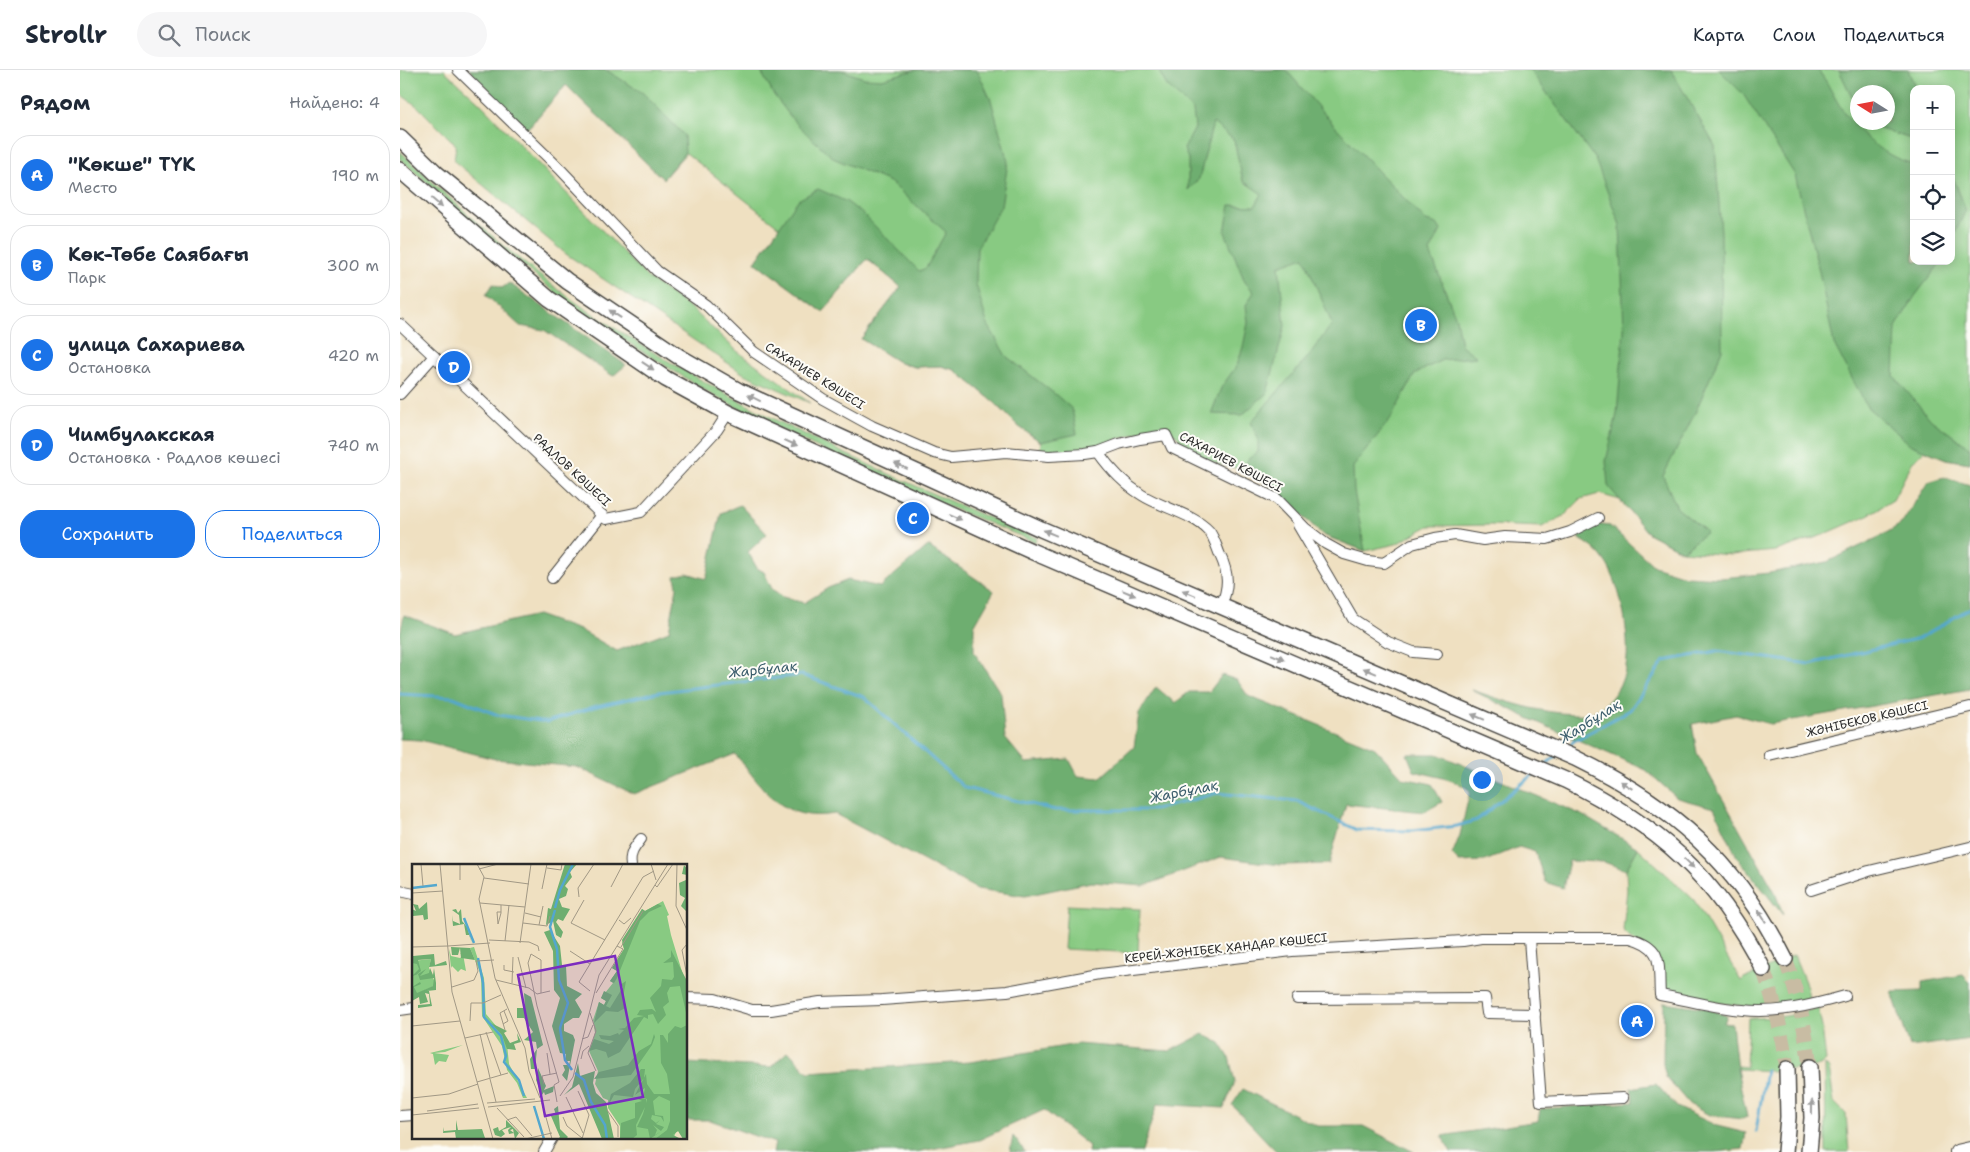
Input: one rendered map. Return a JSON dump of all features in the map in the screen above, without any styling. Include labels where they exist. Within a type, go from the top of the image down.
[{"type":"main road","points":[[400,138],[436,173],[567,281],[678,356],[716,378],[797,419],[1041,529],[1575,758],[1609,775],[1666,812],[1715,855],[1736,878],[1754,904],[1785,959]]},
{"type":"main road","points":[[400,170],[549,299],[666,379],[728,413],[1084,574],[1573,784],[1605,800],[1652,831],[1698,872],[1717,893],[1740,926],[1763,969]]},
{"type":"main road","points":[[1809,1150],[1812,1110],[1810,1067]]},
{"type":"main road","points":[[1785,1149],[1788,1117],[1787,1069]]},
{"type":"street","name":"САХАРИЕВ КӨШЕСІ","points":[[458,70],[561,170],[657,271],[706,305],[739,340],[823,399],[872,426],[913,445],[951,457],[1009,452],[1049,456],[1098,452],[1140,439],[1166,436],[1172,448],[1277,499],[1295,518],[1326,544],[1344,554],[1368,561],[1384,563],[1412,544],[1435,538],[1455,535],[1483,540],[1505,537],[1547,539],[1570,532],[1598,518]]},
{"type":"street","name":"РАДЛОВ КӨШЕСІ","points":[[400,324],[606,519],[641,512],[717,430],[728,413]]},
{"type":"street","points":[[400,394],[434,356]]},
{"type":"street","points":[[1098,452],[1108,467],[1131,488],[1196,522],[1210,533],[1228,575],[1228,584],[1221,606]]},
{"type":"street","points":[[552,578],[602,516]]},
{"type":"street","points":[[1295,518],[1354,619],[1388,642],[1413,652],[1438,654]]},
{"type":"street","name":"ЖӘНІБЕКОВ КӨШЕСІ","points":[[1769,755],[1970,707]]},
{"type":"street","points":[[631,864],[633,849],[640,839]]},
{"type":"street","points":[[1811,890],[1868,871],[1970,847]]},
{"type":"street","name":"КЕРЕЙ-ЖӘНІБЕК ХАНДАР КӨШЕСІ","points":[[688,998],[716,999],[752,1010],[771,1010],[820,1002],[882,1000],[1007,991],[1100,974],[1292,951],[1454,942],[1481,938],[1630,938],[1642,941],[1652,948],[1658,959],[1660,995],[1744,1011],[1804,1006],[1845,996]]},
{"type":"street","points":[[1529,939],[1541,1102],[1623,1098]]},
{"type":"street","points":[[1297,999],[1485,998],[1487,1013],[1534,1014]]},
{"type":"street","points":[[544,1152],[551,1140]]},
{"type":"street","points":[[1957,1152],[1970,1149]]},
{"type":"green space","points":[[400,70],[444,70],[481,104],[648,278],[692,309],[737,351],[810,403],[744,374],[566,254],[454,161],[456,145],[417,106],[400,94]]},
{"type":"green space","points":[[469,70],[1970,70],[1970,463],[1946,459],[1925,450],[1913,461],[1893,500],[1866,516],[1823,535],[1776,551],[1731,555],[1682,551],[1648,533],[1620,500],[1599,494],[1581,499],[1564,516],[1542,527],[1491,525],[1429,526],[1396,544],[1365,551],[1323,535],[1269,485],[1244,470],[1200,460],[1190,455],[1181,446],[1178,436],[1168,431],[1145,431],[1100,446],[1078,451],[1040,449],[1041,442],[1018,426],[994,402],[955,370],[941,366],[915,367],[900,363],[861,339],[901,287],[867,259],[823,312],[755,262],[779,227],[686,153],[663,179],[566,85],[527,129]]},
{"type":"green space","points":[[469,70],[606,70],[643,93],[684,135],[685,152],[663,179],[566,85],[527,129]]},
{"type":"green space","points":[[760,70],[841,70],[864,78],[882,79],[915,70],[977,70],[991,100],[1008,162],[1001,206],[977,248],[976,284],[987,323],[1006,356],[1072,409],[1077,434],[1041,442],[1018,426],[994,402],[955,370],[941,366],[915,367],[900,363],[861,339],[901,287],[867,259],[823,312],[755,262],[798,200],[818,189],[847,202],[864,215],[919,271],[926,268],[946,232],[890,182],[835,159],[794,121],[774,95]]},
{"type":"green space","points":[[1158,70],[1286,70],[1334,125],[1426,221],[1437,224],[1441,230],[1430,252],[1456,318],[1461,345],[1477,357],[1442,360],[1415,374],[1391,418],[1353,467],[1354,491],[1365,551],[1323,535],[1269,485],[1244,470],[1248,459],[1258,452],[1258,438],[1251,422],[1307,358],[1332,324],[1304,257],[1279,266],[1285,326],[1267,393],[1242,415],[1211,414],[1221,388],[1237,365],[1248,323],[1246,305],[1254,292],[1245,282],[1225,232],[1230,205],[1255,206],[1262,194],[1243,181],[1234,140],[1213,123],[1199,179],[1188,190],[1188,159],[1184,149],[1195,128],[1193,110],[1167,86]]},
{"type":"green space","points":[[1530,70],[1671,70],[1715,146],[1721,232],[1722,350],[1695,413],[1663,476],[1677,508],[1707,532],[1682,551],[1648,533],[1608,486],[1606,461],[1617,414],[1624,330],[1620,225],[1595,159]]},
{"type":"green space","points":[[1719,70],[1818,70],[1850,120],[1850,130],[1859,130],[1883,151],[1910,163],[1910,265],[1939,265],[1915,296],[1896,327],[1894,376],[1931,420],[1970,448],[1970,463],[1946,459],[1911,445],[1867,407],[1834,344],[1819,271],[1795,175],[1743,94]]},
{"type":"green space","points":[[1839,70],[1908,70],[1914,85],[1910,85],[1910,139],[1883,130],[1895,130],[1895,85],[1850,85],[1850,93]]},
{"type":"green space","points":[[400,151],[471,217],[546,280],[572,300],[651,351],[758,411],[924,490],[1037,538],[1035,542],[900,487],[711,394],[595,322],[550,288],[496,244],[400,159]]},
{"type":"green space","points":[[1955,182],[1966,210],[1955,233]]},
{"type":"green space","points":[[509,283],[626,365],[613,376],[544,330],[520,326],[486,295],[493,284],[502,288]]},
{"type":"green space","points":[[1944,477],[1970,485],[1970,689],[1770,724],[1736,715],[1692,724],[1697,753],[1775,892],[1783,915],[1737,857],[1714,808],[1677,798],[1646,770],[1530,719],[1472,690],[1511,703],[1549,712],[1581,714],[1589,714],[1598,710],[1614,694],[1622,680],[1626,666],[1626,626],[1620,596],[1610,570],[1599,553],[1578,538],[1586,528],[1595,524],[1610,526],[1654,566],[1685,576],[1721,578],[1769,573],[1827,562],[1881,536],[1901,524],[1928,482]]},
{"type":"green space","points":[[740,505],[767,534],[748,552],[757,568],[764,572],[772,589],[783,597],[804,603],[828,588],[848,580],[880,587],[928,546],[994,591],[974,626],[974,652],[1001,694],[1005,738],[1026,763],[1069,759],[1078,776],[1100,778],[1134,747],[1139,713],[1156,687],[1175,703],[1189,692],[1209,692],[1222,675],[1237,680],[1248,696],[1375,748],[1403,778],[1432,784],[1442,802],[1424,812],[1346,804],[1329,864],[1280,865],[1221,857],[1144,886],[1091,882],[1025,896],[977,889],[835,814],[816,815],[801,813],[788,808],[776,801],[766,791],[735,754],[634,794],[577,767],[495,759],[420,740],[400,739],[400,635],[404,615],[455,634],[537,615],[582,631],[617,651],[669,631],[677,587],[675,576],[687,573],[706,579],[721,513]]},
{"type":"green space","points":[[1407,754],[1437,754],[1580,814],[1638,848],[1626,870],[1604,862],[1569,861],[1563,888],[1545,882],[1535,852],[1519,847],[1485,861],[1459,862],[1452,855],[1460,835],[1470,791],[1452,781],[1414,771]]},
{"type":"green space","points":[[1638,848],[1694,900],[1741,981],[1745,977],[1794,955],[1807,987],[1810,1003],[1758,1008],[1660,995],[1658,959],[1623,931],[1627,889],[1626,870]]},
{"type":"green space","points":[[1067,905],[1140,909],[1138,953],[1064,949]]},
{"type":"green space","points":[[1963,975],[1970,982],[1970,1039],[1910,1047],[1892,992],[1922,991],[1922,982]]},
{"type":"green space","points":[[1664,1002],[1706,1008],[1727,1016],[1724,1023],[1732,1024],[1737,1069],[1747,1117],[1742,1119],[1709,1115],[1689,1104],[1666,1077],[1663,1064]]},
{"type":"green space","points":[[1818,1007],[1826,1061],[1820,1066],[1772,1071],[1737,1069],[1737,1066],[1746,1067],[1748,1018],[1792,1015]]},
{"type":"green space","points":[[1203,1034],[1220,1043],[1229,1057],[1235,1082],[1224,1108],[1157,1104],[1142,1152],[1088,1152],[1089,1146],[1044,1110],[979,1140],[916,1152],[773,1152],[775,1143],[710,1120],[688,1120],[688,1063],[771,1067],[788,1051],[808,1072],[970,1062],[1077,1044],[1170,1051]]},
{"type":"green space","points":[[1825,1065],[1829,1068],[1834,1102],[1846,1114],[1849,1152],[1826,1152]]},
{"type":"green space","points":[[1656,1084],[1677,1107],[1717,1126],[1746,1133],[1743,1149],[1716,1152],[1451,1152],[1442,1136],[1538,1121],[1540,1109],[1634,1102],[1631,1088]]},
{"type":"green space","points":[[1243,1089],[1317,1126],[1363,1126],[1414,1152],[1277,1152],[1232,1105]]},
{"type":"green space","points":[[1013,1136],[1025,1152],[1010,1152]]},
{"type":"waterway","name":"Жарбұлақ","points":[[1565,749],[1574,741],[1630,710],[1664,661],[1717,651],[1810,664],[1920,638],[1970,608]]},
{"type":"waterway","name":"Жарбұлақ","points":[[400,694],[453,697],[498,715],[547,722],[597,706],[659,692],[802,675],[864,697],[965,788],[1055,810],[1154,810],[1217,793],[1297,801],[1357,830],[1412,831],[1457,826],[1477,820],[1535,773]]},
{"type":"waterway","name":"Жарбұлақ","points":[[1544,766],[1556,756]]},
{"type":"waterway","points":[[1756,1131],[1766,1070]]},
{"type":"tunnel","points":[[1785,959],[1801,1012],[1810,1067]]},
{"type":"tunnel","points":[[1763,969],[1778,1018],[1787,1069]]},
{"type":"place","name":"Көк-Төбе Саябағы","points":[[1421,325]]},
{"type":"place","name":"Чимбулакская","points":[[454,367]]},
{"type":"place","name":"улица Сахариева","points":[[913,518]]},
{"type":"place","name":"\"Көкше\" ТҮК","points":[[1637,1021]]}]
